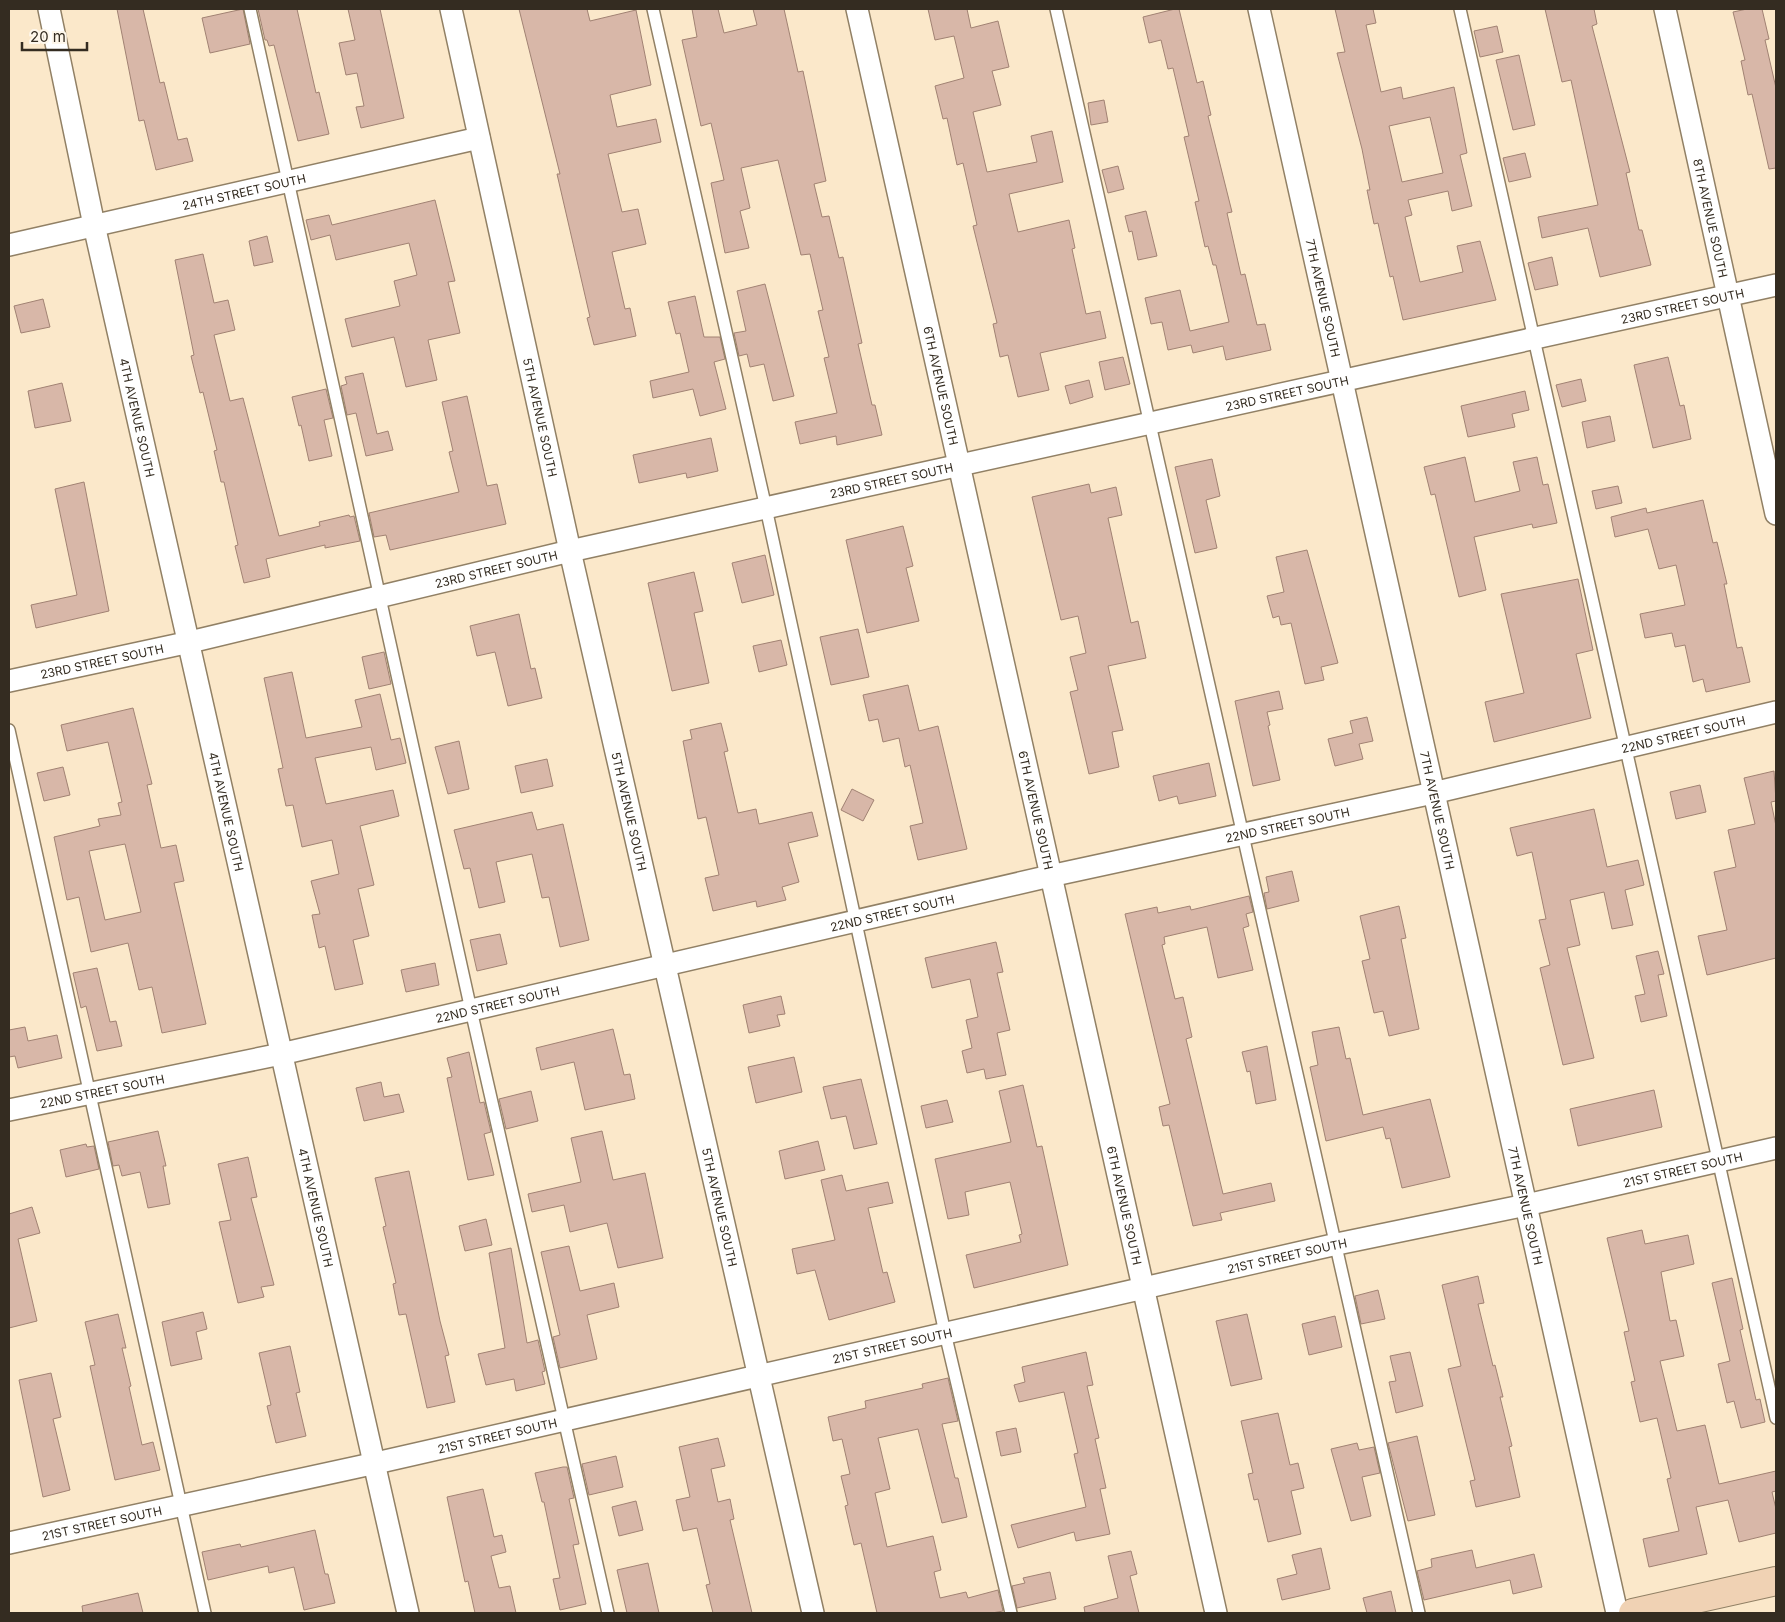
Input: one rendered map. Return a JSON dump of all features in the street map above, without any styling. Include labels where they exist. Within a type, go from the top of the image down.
[{"type":"street","name":"4TH AVENUE SOUTH","points":[[49,9],[94,225],[190,642],[281,1054],[376,1463],[408,1613]]},
{"type":"street","name":"5TH AVENUE SOUTH","points":[[451,9],[570,551],[813,1613]]},
{"type":"street","name":"6TH AVENUE SOUTH","points":[[856,9],[960,465],[1142,1289],[1216,1613]]},
{"type":"street","name":"7TH AVENUE SOUTH","points":[[1259,9],[1617,1613]]},
{"type":"street","name":"8TH AVENUE SOUTH","points":[[1665,9],[1776,514]]},
{"type":"street","name":"24TH STREET SOUTH","points":[[9,245],[479,138]]},
{"type":"street","name":"23RD STREET SOUTH","points":[[9,681],[190,642],[570,551],[1776,285]]},
{"type":"street","name":"22ND STREET SOUTH","points":[[9,1110],[281,1054],[1050,876],[1433,793],[1776,712]]},
{"type":"street","name":"21ST STREET SOUTH","points":[[9,1543],[376,1463],[1336,1244],[1526,1205],[1776,1148]]},
{"type":"street","points":[[1633,1613],[1776,1581]]},
{"type":"lane","points":[[250,9],[471,1010],[608,1613]]},
{"type":"lane","points":[[653,9],[766,508],[945,1333],[1010,1613]]},
{"type":"lane","points":[[1056,9],[1419,1613]]},
{"type":"lane","points":[[1460,9],[1624,747],[1720,1160],[1776,1418]]},
{"type":"lane","points":[[9,730],[205,1613]]},
{"type":"building","points":[[117,9],[143,9],[160,83],[164,82],[178,140],[187,138],[193,161],[156,170],[144,120],[139,121]]},
{"type":"building","points":[[243,9],[250,44],[210,53],[202,18]]},
{"type":"building","points":[[258,9],[297,9],[316,93],[319,92],[329,134],[298,141],[274,45],[269,46],[267,40],[265,40]]},
{"type":"building","points":[[348,9],[380,9],[404,118],[361,128],[356,107],[364,106],[357,73],[346,75],[339,43],[355,40]]},
{"type":"building","points":[[519,9],[587,9],[590,21],[636,10],[651,85],[610,95],[617,127],[656,119],[661,142],[608,154],[622,212],[638,209],[646,244],[612,252],[625,309],[630,308],[636,336],[594,345],[587,318],[590,317],[557,174],[560,174]]},
{"type":"building","points":[[692,9],[718,9],[724,33],[757,25],[753,9],[784,9],[798,72],[803,71],[826,181],[814,184],[822,217],[829,216],[839,258],[843,257],[862,343],[858,344],[872,405],[875,405],[882,435],[837,445],[836,436],[800,444],[795,422],[837,413],[824,358],[829,357],[818,311],[823,310],[810,254],[801,255],[778,160],[741,168],[750,208],[740,211],[749,248],[725,253],[711,183],[724,180],[711,123],[701,126],[682,40],[697,37]]},
{"type":"building","points":[[928,9],[967,9],[971,28],[998,21],[1009,67],[992,71],[1001,105],[973,112],[987,172],[1037,162],[1031,136],[1052,131],[1063,182],[1009,194],[1018,232],[1069,220],[1075,248],[1072,249],[1086,314],[1100,311],[1106,338],[1040,353],[1049,390],[1018,397],[1008,355],[1000,357],[993,324],[997,323],[973,226],[977,225],[963,163],[957,165],[947,118],[943,119],[935,86],[964,78],[954,36],[935,40]]},
{"type":"building","points":[[1179,9],[1197,83],[1203,81],[1211,115],[1208,116],[1232,212],[1227,213],[1241,275],[1245,274],[1257,325],[1265,324],[1271,350],[1226,360],[1223,346],[1193,353],[1191,345],[1168,350],[1162,322],[1151,324],[1145,298],[1180,290],[1190,331],[1229,322],[1216,265],[1213,265],[1208,246],[1205,247],[1195,202],[1199,201],[1184,137],[1189,136],[1173,68],[1168,69],[1161,40],[1149,43],[1143,17]]},
{"type":"building","points":[[1335,9],[1373,9],[1376,23],[1366,25],[1381,92],[1401,87],[1403,99],[1454,87],[1467,153],[1460,155],[1472,206],[1452,211],[1448,191],[1408,200],[1412,215],[1405,217],[1420,282],[1463,272],[1457,246],[1480,241],[1496,300],[1403,320],[1393,276],[1390,277],[1378,223],[1374,224],[1367,190],[1370,190],[1362,149],[1337,53],[1345,52]],"holes":[[[1430,117],[1443,173],[1402,182],[1389,126]]]},
{"type":"building","points":[[1545,9],[1594,9],[1597,24],[1592,26],[1630,172],[1626,173],[1639,230],[1642,230],[1651,265],[1600,277],[1588,228],[1542,238],[1538,217],[1598,205],[1571,80],[1562,82]]},
{"type":"building","points":[[1747,9],[1762,9],[1769,39],[1765,40],[1776,88],[1776,168],[1769,169],[1752,94],[1748,95],[1741,61],[1745,60],[1733,12]]},
{"type":"building","points":[[1497,26],[1503,52],[1480,57],[1474,31]]},
{"type":"building","points":[[1519,55],[1535,125],[1513,130],[1496,60]]},
{"type":"building","points":[[1104,100],[1108,122],[1091,125],[1088,103]]},
{"type":"building","points":[[1525,153],[1531,177],[1509,182],[1503,158]]},
{"type":"building","points":[[1118,166],[1124,189],[1108,193],[1102,170]]},
{"type":"building","points":[[435,200],[455,281],[448,282],[460,333],[428,340],[437,380],[406,387],[394,337],[352,347],[345,319],[400,306],[394,281],[417,275],[409,243],[336,260],[330,235],[311,240],[306,220],[329,215],[332,225]]},
{"type":"building","points":[[1146,211],[1157,256],[1138,260],[1132,231],[1129,232],[1125,216]]},
{"type":"building","points":[[267,236],[273,262],[254,266],[249,241]]},
{"type":"building","points":[[203,254],[214,303],[228,300],[235,330],[214,335],[230,401],[243,398],[279,536],[320,526],[319,522],[349,515],[350,517],[354,516],[360,541],[325,548],[325,545],[266,559],[270,577],[244,583],[235,546],[238,545],[224,482],[221,482],[214,451],[217,450],[203,392],[200,393],[191,356],[194,355],[175,260]]},
{"type":"building","points":[[1552,257],[1558,285],[1535,290],[1528,263]]},
{"type":"building","points":[[765,284],[794,396],[773,401],[764,364],[750,367],[747,354],[739,356],[734,333],[746,331],[737,291]]},
{"type":"building","points":[[695,296],[704,337],[720,337],[725,359],[714,362],[726,409],[700,416],[693,389],[653,398],[650,381],[689,372],[680,333],[676,334],[668,302]]},
{"type":"building","points":[[43,299],[50,327],[21,333],[14,306]]},
{"type":"building","points":[[1123,357],[1130,384],[1105,390],[1099,362]]},
{"type":"building","points":[[1668,357],[1680,406],[1684,405],[1691,439],[1653,448],[1634,365]]},
{"type":"building","points":[[363,373],[377,434],[388,431],[393,450],[366,456],[356,413],[347,415],[341,386],[347,384],[345,377]]},
{"type":"building","points":[[1581,379],[1586,401],[1562,407],[1556,385]]},
{"type":"building","points":[[1089,380],[1093,397],[1070,404],[1065,386]]},
{"type":"building","points":[[62,383],[71,421],[35,428],[28,391]]},
{"type":"building","points":[[326,389],[333,418],[324,420],[332,456],[309,461],[301,425],[299,426],[292,397]]},
{"type":"building","points":[[1525,391],[1529,410],[1512,414],[1515,427],[1468,437],[1461,406]]},
{"type":"building","points":[[467,396],[487,486],[497,484],[506,524],[390,550],[386,535],[374,537],[369,513],[459,492],[449,452],[453,451],[442,402]]},
{"type":"building","points":[[1610,416],[1615,441],[1587,448],[1582,422]]},
{"type":"building","points":[[711,438],[718,471],[687,478],[686,473],[639,483],[633,455]]},
{"type":"building","points":[[1465,457],[1475,502],[1520,491],[1513,462],[1537,457],[1543,485],[1548,484],[1557,523],[1533,528],[1532,524],[1474,537],[1486,590],[1459,597],[1435,494],[1431,495],[1424,467]]},
{"type":"building","points":[[1212,459],[1220,496],[1206,500],[1217,548],[1195,553],[1175,467]]},
{"type":"building","points":[[84,482],[109,611],[36,628],[31,605],[77,595],[55,489]]},
{"type":"building","points":[[1089,484],[1091,493],[1116,487],[1122,515],[1108,518],[1131,623],[1138,621],[1146,658],[1108,666],[1123,730],[1112,732],[1119,767],[1089,774],[1070,692],[1078,690],[1070,657],[1086,653],[1078,616],[1061,620],[1032,497]]},
{"type":"building","points":[[1618,486],[1622,503],[1596,509],[1592,491]]},
{"type":"building","points":[[1703,500],[1713,543],[1717,542],[1727,584],[1724,584],[1737,648],[1742,647],[1750,682],[1706,692],[1703,679],[1693,682],[1685,645],[1675,647],[1672,633],[1645,638],[1640,614],[1685,605],[1676,565],[1659,569],[1648,529],[1615,537],[1611,517],[1646,508],[1647,513]]},
{"type":"building","points":[[903,526],[913,566],[906,568],[919,621],[867,633],[846,540]]},
{"type":"building","points":[[1307,550],[1338,663],[1321,667],[1324,680],[1305,684],[1291,623],[1281,625],[1279,616],[1273,618],[1267,596],[1284,592],[1276,557]]},
{"type":"building","points":[[765,555],[774,595],[742,603],[732,563]]},
{"type":"building","points":[[694,572],[703,611],[694,613],[709,683],[672,691],[648,583]]},
{"type":"building","points":[[1578,579],[1593,650],[1576,654],[1591,718],[1494,742],[1485,702],[1524,693],[1501,594]]},
{"type":"building","points":[[519,614],[531,669],[535,668],[542,698],[508,706],[495,652],[477,656],[470,626]]},
{"type":"building","points":[[858,629],[869,677],[831,685],[820,637]]},
{"type":"building","points":[[781,640],[787,665],[759,672],[753,646]]},
{"type":"building","points":[[384,652],[391,684],[369,689],[362,657]]},
{"type":"building","points":[[292,672],[306,738],[362,727],[355,700],[380,694],[391,740],[400,738],[406,763],[376,770],[371,747],[315,758],[326,804],[393,790],[399,816],[360,826],[374,885],[358,889],[369,936],[353,940],[363,984],[335,990],[325,946],[319,948],[312,915],[320,914],[311,881],[339,874],[332,840],[302,847],[293,805],[286,806],[278,769],[283,768],[264,678]]},
{"type":"building","points":[[908,685],[919,731],[938,726],[967,849],[918,860],[910,826],[923,823],[910,765],[905,767],[899,738],[883,742],[878,719],[869,721],[863,695]]},
{"type":"building","points":[[1279,691],[1283,709],[1267,712],[1270,725],[1268,726],[1280,780],[1253,786],[1235,701]]},
{"type":"building","points":[[133,708],[152,784],[147,785],[161,848],[176,845],[184,881],[174,883],[206,1024],[162,1033],[152,987],[139,990],[128,943],[91,952],[79,897],[67,900],[54,837],[100,826],[98,819],[121,815],[118,803],[122,802],[108,742],[67,751],[61,725]],"holes":[[[125,844],[141,912],[105,920],[89,851]]]},
{"type":"building","points":[[1367,717],[1373,741],[1359,744],[1363,759],[1335,766],[1328,739],[1353,733],[1350,721]]},
{"type":"building","points":[[721,723],[728,751],[724,752],[738,813],[756,809],[759,824],[812,812],[818,836],[788,843],[799,882],[782,887],[786,900],[757,907],[756,901],[713,911],[705,878],[719,875],[706,817],[698,819],[683,741],[692,739],[690,730]]},
{"type":"building","points":[[459,741],[469,789],[448,794],[435,747]]},
{"type":"building","points":[[547,759],[553,786],[521,793],[515,766]]},
{"type":"building","points":[[1209,763],[1216,796],[1179,804],[1177,796],[1159,801],[1153,776]]},
{"type":"building","points":[[63,767],[70,795],[44,801],[37,773]]},
{"type":"building","points":[[1774,771],[1776,801],[1771,802],[1776,826],[1776,958],[1707,975],[1698,936],[1727,930],[1714,872],[1736,867],[1728,830],[1755,824],[1744,778]]},
{"type":"building","points":[[1700,785],[1706,812],[1676,819],[1670,792]]},
{"type":"building","points":[[852,789],[874,800],[863,821],[841,810]]},
{"type":"building","points":[[1594,809],[1607,867],[1638,860],[1644,885],[1625,890],[1633,925],[1612,929],[1604,892],[1570,900],[1580,945],[1567,948],[1594,1058],[1563,1065],[1540,968],[1550,965],[1539,920],[1546,919],[1532,852],[1517,856],[1510,828]]},
{"type":"building","points":[[532,812],[537,830],[563,824],[589,940],[560,947],[549,897],[542,898],[532,854],[496,862],[505,902],[479,908],[470,868],[464,869],[454,830]]},
{"type":"building","points":[[1292,871],[1299,901],[1267,909],[1264,893],[1269,892],[1266,877]]},
{"type":"building","points":[[1249,896],[1253,912],[1246,914],[1249,926],[1243,928],[1253,970],[1218,978],[1207,927],[1164,937],[1165,944],[1162,945],[1175,999],[1183,997],[1192,1037],[1186,1039],[1223,1194],[1271,1183],[1275,1201],[1220,1213],[1222,1220],[1193,1226],[1169,1125],[1163,1126],[1159,1107],[1170,1104],[1125,914],[1157,907],[1158,913],[1190,906],[1191,910]]},
{"type":"building","points":[[1399,906],[1406,938],[1401,939],[1419,1029],[1389,1036],[1383,1011],[1374,1013],[1362,961],[1370,959],[1360,916]]},
{"type":"building","points":[[500,934],[507,964],[477,971],[470,940]]},
{"type":"building","points":[[996,942],[1003,972],[997,973],[1010,1030],[997,1033],[1006,1075],[986,1079],[984,1069],[967,1073],[962,1051],[972,1048],[966,1020],[978,1017],[970,979],[932,988],[925,958]]},
{"type":"building","points":[[1658,951],[1664,974],[1658,975],[1667,1016],[1641,1022],[1635,996],[1645,994],[1636,956]]},
{"type":"building","points":[[435,963],[439,985],[406,992],[401,970]]},
{"type":"building","points":[[97,968],[110,1022],[116,1021],[122,1046],[97,1051],[86,1006],[81,1008],[73,973]]},
{"type":"building","points":[[781,996],[785,1014],[777,1015],[780,1026],[749,1033],[743,1005]]},
{"type":"building","points":[[25,1027],[28,1041],[57,1035],[62,1058],[18,1068],[15,1056],[9,1057],[9,1030]]},
{"type":"building","points":[[1339,1027],[1346,1059],[1350,1058],[1363,1115],[1430,1099],[1450,1177],[1402,1188],[1390,1138],[1386,1139],[1383,1127],[1326,1141],[1310,1067],[1318,1065],[1312,1032]]},
{"type":"building","points":[[613,1029],[624,1075],[630,1074],[635,1099],[585,1110],[574,1062],[541,1070],[536,1048]]},
{"type":"building","points":[[1267,1046],[1276,1100],[1256,1104],[1250,1071],[1247,1072],[1242,1052]]},
{"type":"building","points":[[469,1052],[480,1103],[484,1102],[491,1132],[484,1134],[494,1175],[468,1180],[447,1078],[452,1077],[447,1058]]},
{"type":"building","points":[[794,1057],[802,1092],[756,1103],[748,1067]]},
{"type":"building","points":[[861,1079],[877,1144],[854,1149],[846,1116],[831,1119],[823,1087]]},
{"type":"building","points":[[381,1082],[384,1097],[399,1094],[404,1112],[364,1121],[356,1088]]},
{"type":"building","points":[[1023,1085],[1037,1147],[1042,1146],[1068,1265],[974,1288],[966,1255],[1021,1242],[1019,1235],[1022,1234],[1010,1182],[965,1192],[969,1215],[948,1219],[935,1159],[1011,1142],[999,1091]]},
{"type":"building","points":[[1654,1090],[1662,1127],[1578,1146],[1570,1109]]},
{"type":"building","points":[[531,1091],[538,1121],[506,1129],[499,1099]]},
{"type":"building","points":[[947,1100],[953,1122],[926,1128],[921,1106]]},
{"type":"building","points":[[158,1131],[166,1166],[163,1166],[170,1204],[148,1208],[140,1172],[122,1176],[119,1165],[113,1166],[108,1142]]},
{"type":"building","points":[[602,1131],[613,1180],[645,1173],[663,1258],[618,1268],[607,1223],[570,1232],[564,1205],[532,1212],[528,1194],[581,1182],[571,1138]]},
{"type":"building","points":[[818,1141],[825,1170],[785,1179],[779,1151]]},
{"type":"building","points":[[86,1144],[87,1147],[94,1146],[99,1169],[66,1177],[60,1150]]},
{"type":"building","points":[[248,1157],[257,1197],[251,1198],[274,1285],[261,1287],[264,1297],[238,1303],[219,1222],[231,1220],[218,1164]]},
{"type":"building","points":[[409,1171],[440,1321],[449,1355],[445,1356],[455,1402],[427,1408],[406,1314],[399,1315],[393,1284],[396,1283],[383,1227],[386,1226],[375,1178]]},
{"type":"building","points":[[842,1175],[846,1191],[888,1182],[893,1203],[868,1208],[883,1273],[887,1272],[895,1302],[829,1320],[815,1270],[797,1274],[792,1249],[835,1240],[821,1180]]},
{"type":"building","points":[[32,1207],[40,1233],[18,1239],[37,1321],[9,1328],[9,1214]]},
{"type":"building","points":[[486,1219],[492,1245],[465,1251],[459,1226]]},
{"type":"building","points":[[1642,1230],[1645,1244],[1688,1235],[1694,1264],[1661,1272],[1670,1321],[1676,1320],[1684,1356],[1660,1361],[1677,1431],[1705,1425],[1719,1484],[1776,1471],[1776,1491],[1772,1492],[1776,1509],[1776,1533],[1739,1542],[1728,1500],[1696,1507],[1707,1554],[1649,1567],[1643,1539],[1679,1531],[1667,1479],[1671,1478],[1657,1418],[1640,1422],[1631,1382],[1635,1381],[1624,1332],[1629,1331],[1607,1238]]},
{"type":"building","points":[[569,1246],[580,1291],[614,1283],[619,1307],[587,1315],[597,1359],[560,1368],[553,1337],[560,1335],[541,1252]]},
{"type":"building","points":[[511,1248],[527,1343],[538,1340],[545,1371],[542,1372],[545,1384],[516,1391],[514,1379],[486,1385],[478,1354],[505,1348],[489,1253]]},
{"type":"building","points":[[1478,1276],[1484,1303],[1478,1304],[1493,1366],[1495,1365],[1503,1397],[1500,1397],[1512,1446],[1509,1447],[1520,1497],[1476,1507],[1470,1481],[1475,1480],[1448,1369],[1461,1366],[1442,1285]]},
{"type":"building","points":[[1732,1278],[1743,1329],[1740,1330],[1756,1400],[1760,1399],[1765,1422],[1741,1428],[1734,1401],[1727,1403],[1718,1364],[1730,1361],[1712,1283]]},
{"type":"building","points":[[1378,1290],[1385,1319],[1361,1324],[1355,1296]]},
{"type":"building","points":[[203,1312],[207,1329],[196,1332],[202,1359],[171,1366],[162,1322]]},
{"type":"building","points":[[118,1314],[126,1348],[122,1348],[131,1386],[129,1387],[142,1445],[153,1442],[160,1470],[115,1480],[90,1366],[95,1365],[85,1322]]},
{"type":"building","points":[[1247,1314],[1262,1379],[1231,1386],[1216,1321]]},
{"type":"building","points":[[1335,1316],[1342,1347],[1309,1355],[1302,1324]]},
{"type":"building","points":[[290,1346],[300,1392],[296,1393],[306,1436],[276,1443],[267,1406],[271,1405],[259,1353]]},
{"type":"building","points":[[1086,1352],[1093,1385],[1087,1386],[1099,1438],[1095,1439],[1106,1488],[1100,1489],[1110,1534],[1076,1541],[1074,1532],[1018,1548],[1011,1525],[1086,1507],[1074,1454],[1078,1453],[1064,1392],[1019,1402],[1014,1385],[1025,1382],[1022,1367]]},
{"type":"building","points":[[1410,1352],[1423,1406],[1396,1413],[1389,1382],[1396,1381],[1390,1356]]},
{"type":"building","points":[[51,1373],[61,1417],[53,1419],[70,1490],[43,1497],[19,1380]]},
{"type":"building","points":[[948,1378],[958,1421],[942,1424],[967,1517],[942,1523],[918,1429],[878,1438],[890,1489],[875,1493],[887,1547],[933,1536],[941,1570],[934,1572],[940,1598],[966,1592],[968,1598],[998,1590],[1003,1611],[992,1613],[877,1613],[861,1543],[854,1545],[845,1506],[848,1505],[841,1476],[850,1474],[842,1439],[833,1441],[828,1417],[866,1408],[865,1401],[923,1388],[922,1384]]},
{"type":"building","points":[[1278,1413],[1290,1465],[1298,1463],[1304,1488],[1291,1491],[1301,1534],[1268,1542],[1258,1499],[1254,1500],[1248,1474],[1253,1473],[1241,1421]]},
{"type":"building","points":[[1016,1428],[1021,1452],[1001,1456],[996,1432]]},
{"type":"building","points":[[1417,1436],[1435,1515],[1408,1521],[1388,1443]]},
{"type":"building","points":[[718,1438],[725,1466],[711,1469],[718,1502],[730,1499],[734,1519],[730,1520],[752,1613],[713,1613],[706,1585],[710,1584],[697,1528],[683,1531],[676,1500],[690,1497],[679,1447]]},
{"type":"building","points":[[1357,1443],[1359,1450],[1374,1447],[1380,1473],[1362,1477],[1371,1516],[1351,1521],[1331,1449]]},
{"type":"building","points":[[616,1456],[623,1487],[589,1495],[582,1464]]},
{"type":"building","points":[[567,1467],[574,1498],[569,1499],[579,1544],[573,1545],[586,1604],[560,1610],[553,1579],[560,1578],[544,1502],[542,1502],[535,1473]]},
{"type":"building","points":[[483,1489],[494,1537],[502,1535],[506,1552],[491,1556],[499,1588],[510,1586],[516,1613],[475,1613],[468,1581],[465,1582],[447,1497]]},
{"type":"building","points":[[636,1501],[643,1530],[619,1536],[612,1507]]},
{"type":"building","points":[[315,1530],[325,1574],[328,1574],[335,1603],[304,1610],[294,1567],[269,1573],[268,1566],[208,1580],[202,1552],[240,1544],[241,1547]]},
{"type":"building","points":[[1321,1548],[1330,1589],[1282,1600],[1277,1579],[1297,1574],[1292,1555]]},
{"type":"building","points":[[1472,1550],[1476,1568],[1534,1554],[1542,1587],[1513,1594],[1510,1580],[1424,1600],[1417,1571],[1432,1567],[1431,1559]]},
{"type":"building","points":[[1131,1551],[1137,1574],[1130,1576],[1139,1613],[1085,1613],[1084,1607],[1118,1598],[1108,1556]]},
{"type":"building","points":[[648,1563],[659,1613],[627,1613],[617,1570]]},
{"type":"building","points":[[1050,1572],[1056,1599],[1017,1608],[1012,1586],[1025,1583],[1023,1578]]},
{"type":"building","points":[[1391,1591],[1396,1613],[1367,1613],[1363,1598]]},
{"type":"building","points":[[138,1593],[143,1613],[83,1613],[82,1606]]}]
